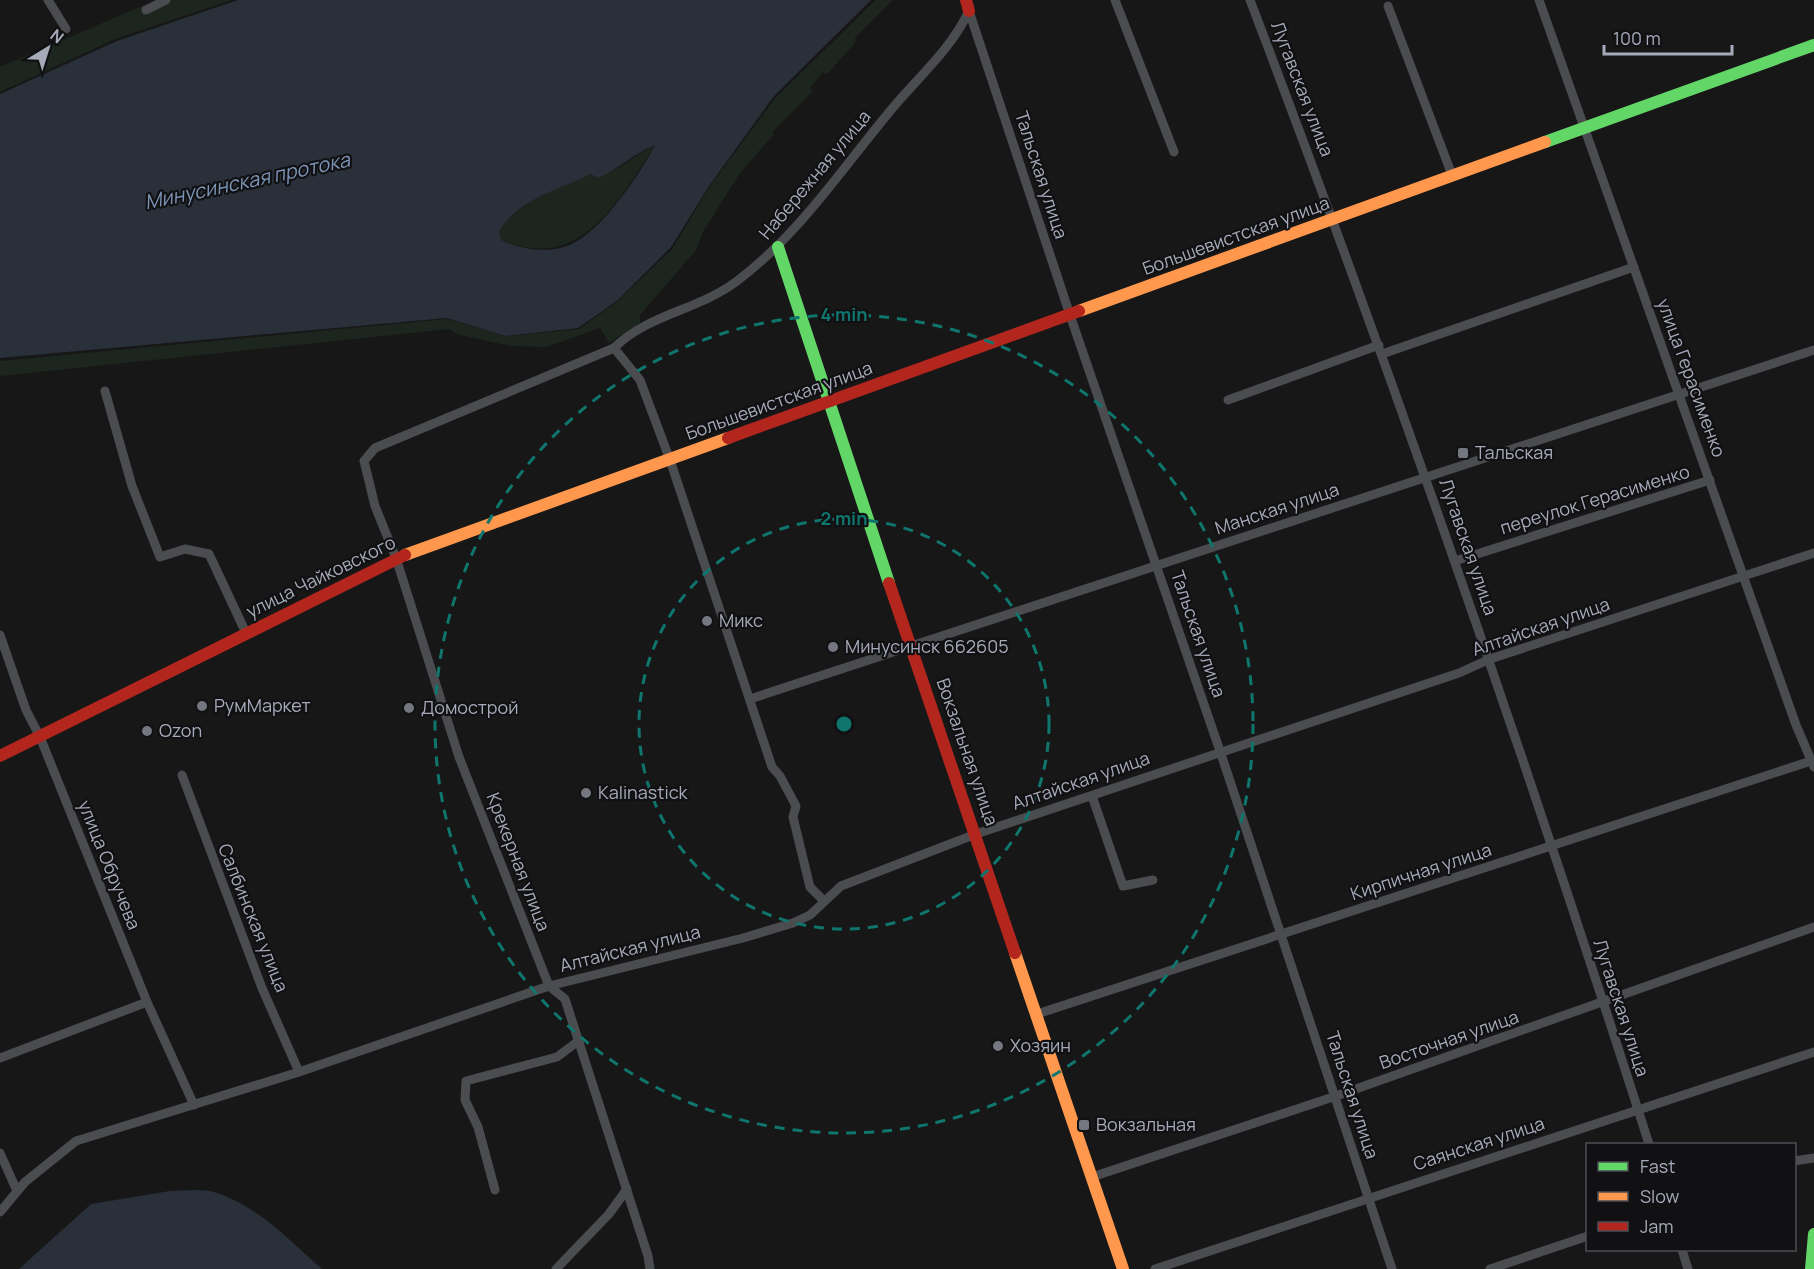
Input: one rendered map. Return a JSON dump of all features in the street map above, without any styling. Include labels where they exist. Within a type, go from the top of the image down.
[{"type":"main road","name":"Большевистская улица","points":[[670,460],[1814,45]]},
{"type":"main road","name":"Вокзальная улица","points":[[778,247],[828,403],[1123,1269]]},
{"type":"main road","name":"улица Чайковского","points":[[0,756],[396,558],[670,460]]},
{"type":"main road","points":[[1811,1269],[1814,1234]]},
{"type":"street","points":[[48,0],[66,29]]},
{"type":"street","points":[[146,10],[166,0]]},
{"type":"street","points":[[1115,0],[1174,152]]},
{"type":"street","name":"Лугавская улица","points":[[1250,0],[1334,219],[1490,659],[1648,1143]]},
{"type":"street","name":"улица Герасименко","points":[[1539,0],[1744,577],[1813,763]]},
{"type":"street","name":"Набережная улица","points":[[364,461],[375,448],[614,348],[641,326],[672,314],[736,282],[778,247],[897,104],[958,35],[968,6]]},
{"type":"street","name":"Тальская улица","points":[[968,6],[1070,315],[1158,565],[1392,1269]]},
{"type":"street","points":[[1388,6],[1452,175]]},
{"type":"street","points":[[958,35],[978,37]]},
{"type":"street","points":[[1228,400],[1634,267]]},
{"type":"street","points":[[614,348],[640,380],[670,460],[772,767],[780,776],[796,806],[793,817],[810,887],[824,901]]},
{"type":"street","name":"Манская улица","points":[[750,699],[1814,350]]},
{"type":"street","points":[[105,391],[132,486],[160,556],[185,549],[209,554],[246,633]]},
{"type":"street","name":"Крекерная улица","points":[[364,461],[375,506],[396,558],[459,757],[549,986],[565,999],[627,1189],[650,1269]]},
{"type":"street","name":"переулок Герасименко","points":[[1455,561],[1710,480]]},
{"type":"street","name":"Алтайская улица","points":[[0,1212],[17,1191],[76,1141],[299,1072],[549,986],[763,932],[810,915],[841,886],[976,834],[1459,673],[1490,659],[1814,553]]},
{"type":"street","name":"улица Обручева","points":[[0,636],[26,710],[40,737],[147,1002],[194,1105]]},
{"type":"street","name":"Кирпичная улица","points":[[1037,1014],[1813,763]]},
{"type":"street","name":"Салбинская улица","points":[[182,775],[262,988],[299,1072]]},
{"type":"street","points":[[1092,796],[1123,886],[1153,880]]},
{"type":"street","name":"Восточная улица","points":[[1092,1177],[1602,1004],[1814,927]]},
{"type":"street","points":[[0,1058],[147,1002]]},
{"type":"street","points":[[495,1190],[478,1127],[465,1100],[466,1081],[557,1057],[577,1041]]},
{"type":"street","name":"Саянская улица","points":[[1155,1269],[1814,1052]]},
{"type":"street","points":[[0,1153],[17,1191]]},
{"type":"street","points":[[1796,1161],[1814,1158]]},
{"type":"street","points":[[556,1269],[609,1214],[627,1189]]},
{"type":"street","points":[[1490,1269],[1586,1236]]},
{"type":"street","points":[[1682,1251],[1688,1269]]},
{"type":"shaded area","points":[[156,0],[232,0],[115,39],[0,92],[0,67]]},
{"type":"shaded area","points":[[876,0],[893,0],[855,38],[856,42],[827,74],[823,72],[810,88],[813,91],[772,132],[774,134],[740,173],[703,232],[696,250],[640,315],[640,323],[609,343],[600,328],[547,347],[510,346],[456,334],[450,329],[0,376],[0,361],[447,319],[507,336],[579,329],[618,301],[672,249],[710,186],[776,97]]},
{"type":"shaded area","points":[[656,144],[611,208],[594,226],[575,240],[554,247],[529,248],[501,240],[498,231],[506,221],[527,204],[577,179],[612,171]]},
{"type":"water","name":"Минусинская протока","points":[[238,0],[871,0],[774,96],[709,186],[671,247],[618,300],[578,328],[506,336],[447,318],[0,358],[0,94],[117,41]],"holes":[[[655,145],[617,204],[577,241],[556,249],[540,250],[516,246],[501,240],[499,231],[507,220],[540,196],[591,174],[598,178]]]},
{"type":"water","points":[[170,1191],[206,1191],[232,1199],[273,1225],[322,1269],[19,1269],[91,1204]]},
{"type":"traffic: fast","points":[[1545,142],[1814,45]]},
{"type":"traffic: fast","points":[[778,247],[889,583]]},
{"type":"traffic: fast","points":[[1811,1269],[1814,1234]]},
{"type":"traffic: slow","points":[[1079,311],[1545,142]]},
{"type":"traffic: slow","points":[[405,555],[728,438]]},
{"type":"traffic: slow","points":[[1015,953],[1123,1269]]},
{"type":"traffic: jam","points":[[966,0],[969,11]]},
{"type":"traffic: jam","points":[[728,438],[1079,311]]},
{"type":"traffic: jam","points":[[0,756],[405,555]]},
{"type":"traffic: jam","points":[[889,583],[1015,953]]},
{"type":"place","name":"Тальская","points":[[1463,453]]},
{"type":"place","name":"Микс","points":[[707,621]]},
{"type":"place","name":"Минусинск 662605","points":[[833,647]]},
{"type":"place","name":"РумМаркет","points":[[202,706]]},
{"type":"place","name":"Домострой","points":[[409,708]]},
{"type":"place","name":"Ozon","points":[[147,731]]},
{"type":"place","name":"Kalinastick","points":[[586,793]]},
{"type":"place","name":"Хозяин","points":[[998,1046]]},
{"type":"place","name":"Вокзальная","points":[[1084,1125]]}]
